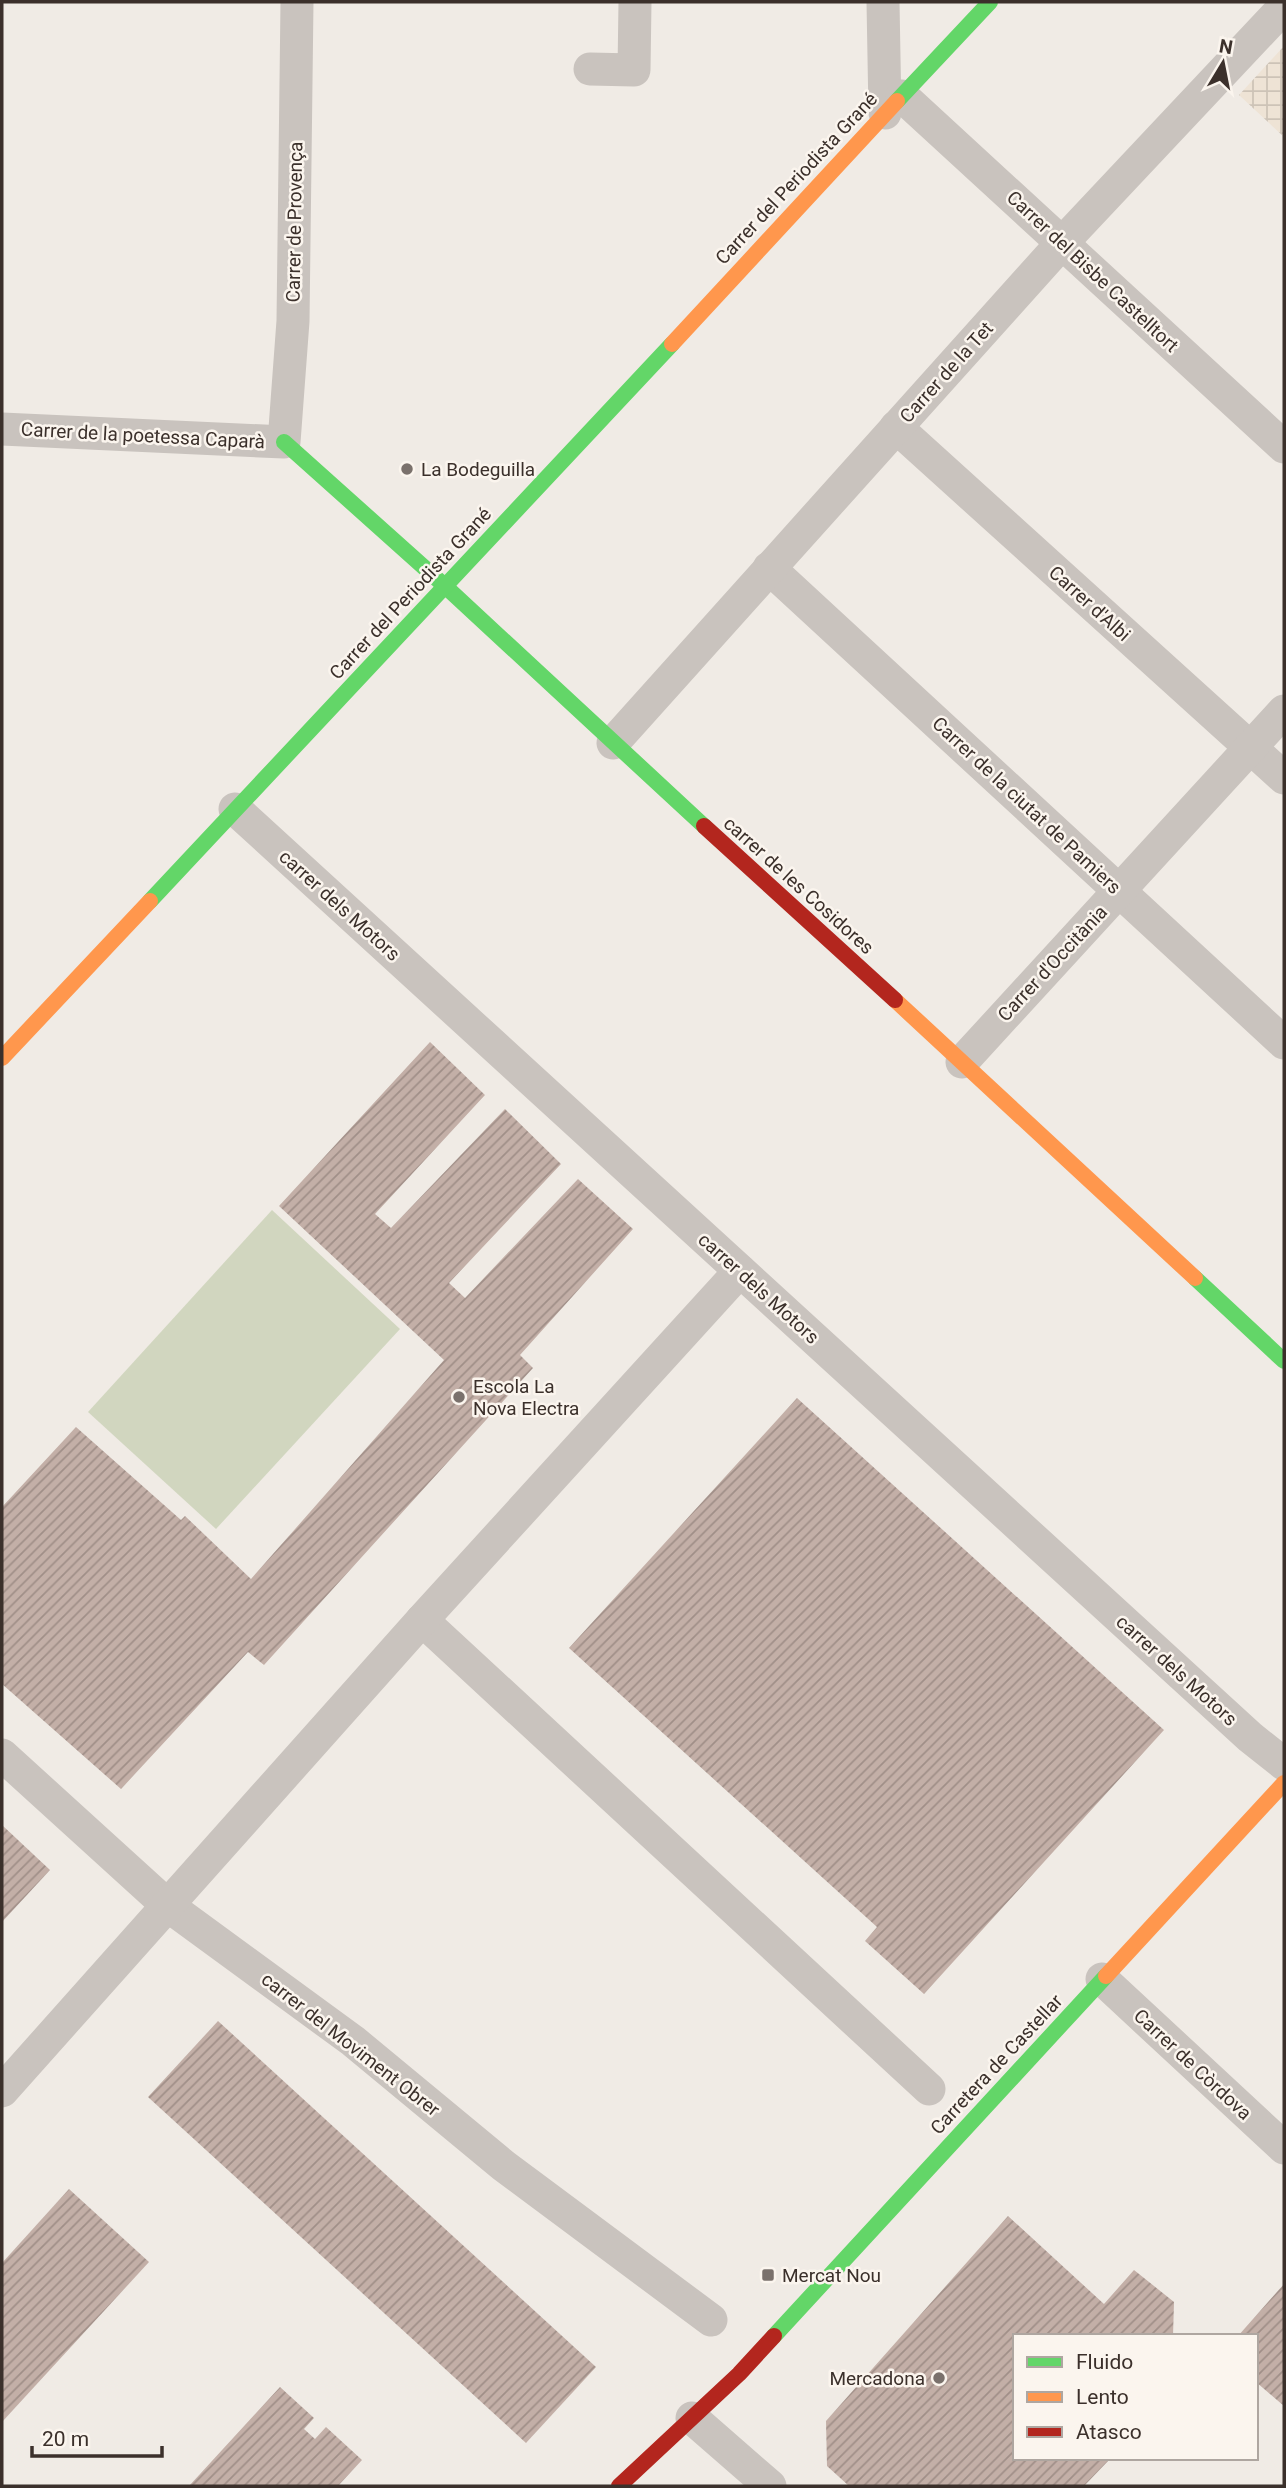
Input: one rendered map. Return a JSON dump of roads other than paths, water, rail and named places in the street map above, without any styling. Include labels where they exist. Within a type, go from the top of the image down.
[{"type":"street","name":"Carrer de Provença","points":[[284,442],[293,321],[297,2]]},
{"type":"street","points":[[590,69],[634,70],[635,2]]},
{"type":"street","points":[[883,2],[894,104]]},
{"type":"street","name":"Carrer del Periodista Grané","points":[[2,1058],[446,587],[990,2]]},
{"type":"street","name":"Carrer de la Tet","points":[[613,743],[1062,243],[1284,7]]},
{"type":"street","name":"Carrer del Bisbe Castelltort","points":[[894,104],[1062,243],[1284,447]]},
{"type":"street","name":"Carrer d'Albi","points":[[896,427],[1284,778]]},
{"type":"street","name":"Carrer de la poetessa Caparà","points":[[2,429],[284,442]]},
{"type":"street","name":"carrer de les Cosidores","points":[[284,442],[446,587],[1284,1361]]},
{"type":"street","name":"Carrer de la ciutat de Pamiers","points":[[769,568],[1284,1043]]},
{"type":"street","name":"Carrer d'Occitània","points":[[962,1062],[1284,711]]},
{"type":"street","name":"carrer dels Motors","points":[[235,809],[1240,1727],[1284,1764]]},
{"type":"street","points":[[2,2091],[422,1620],[740,1271]]},
{"type":"street","points":[[422,1620],[929,2089]]},
{"type":"street","name":"carrer del Moviment Obrer","points":[[2,1755],[167,1905],[354,2041],[504,2166],[711,2320]]},
{"type":"street","name":"Carretera de Castellar","points":[[619,2486],[696,2427],[739,2374],[1284,1783]]},
{"type":"street","name":"Carrer de Còrdova","points":[[1102,1979],[1284,2148]]},
{"type":"street","points":[[696,2427],[770,2486]]},
{"type":"place","name":"La Bodeguilla","points":[[407,469]]},
{"type":"place","name":"Escola La Nova Electra","points":[[459,1397]]},
{"type":"place","name":"Mercat Nou","points":[[768,2275]]},
{"type":"place","name":"Mercadona","points":[[939,2378]]}]
